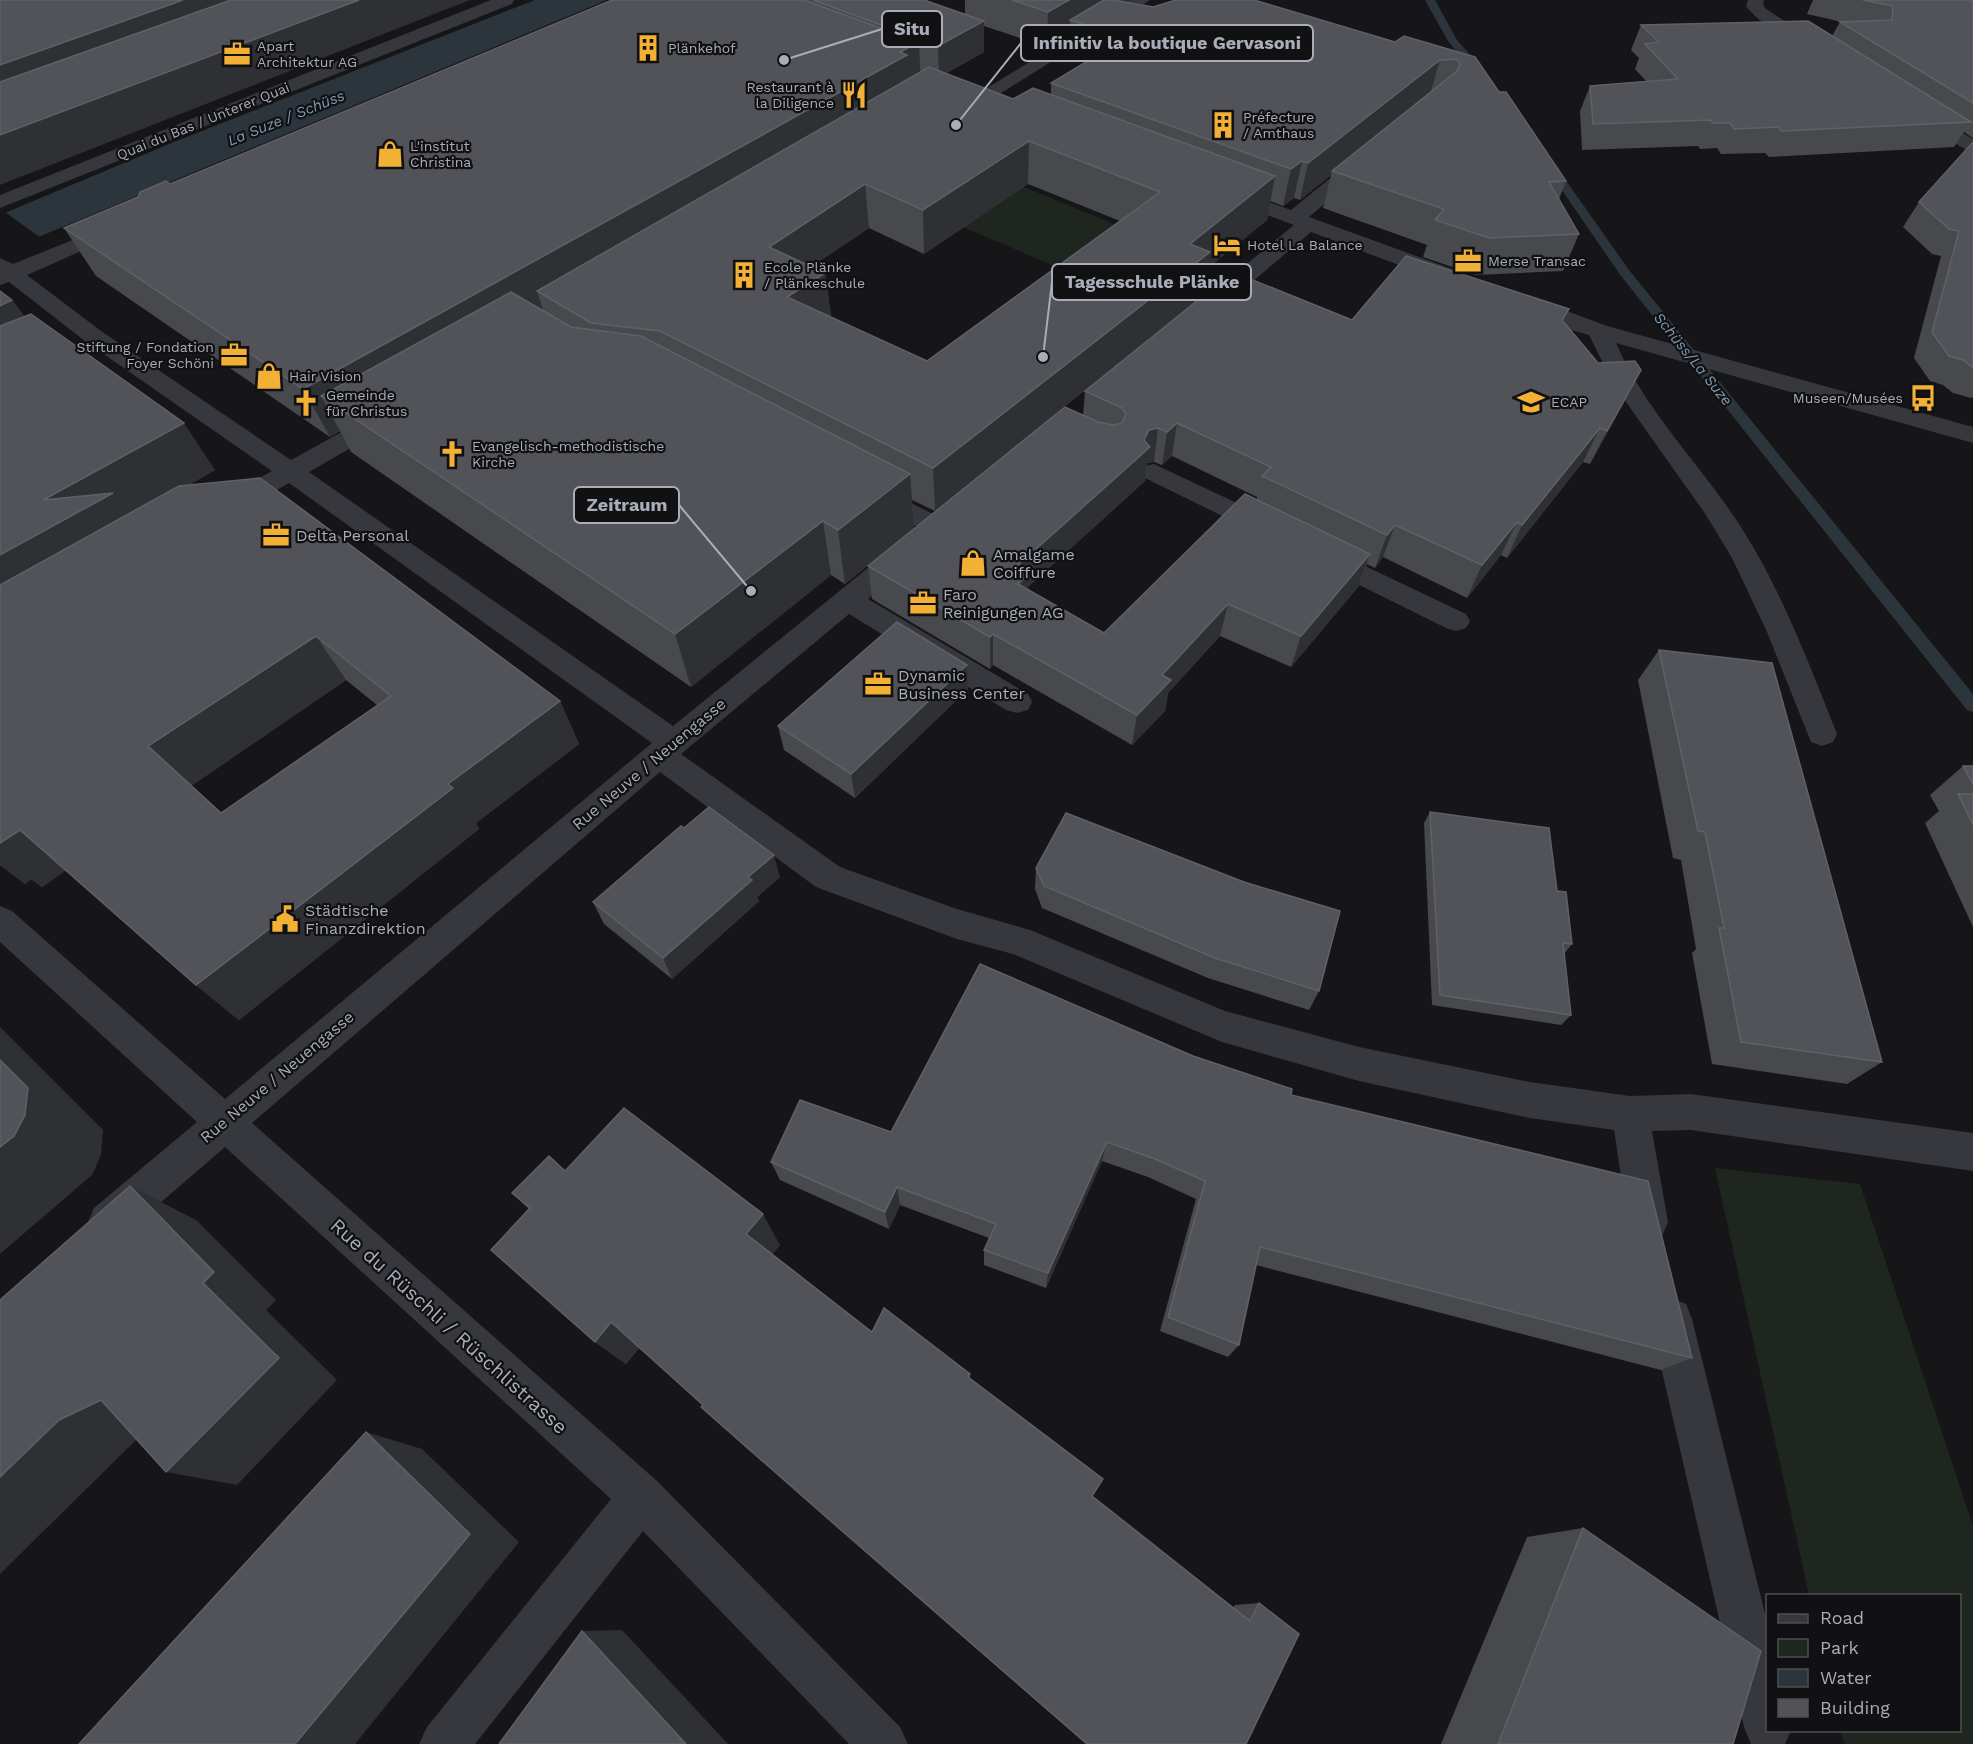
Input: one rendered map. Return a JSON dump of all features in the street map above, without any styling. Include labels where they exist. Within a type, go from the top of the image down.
[{"type":"street","name":"Quai du Bas / Unterer Quai","points":[[0,202],[506,0]]},
{"type":"street","points":[[975,100],[1142,0]]},
{"type":"street","points":[[1756,0],[1754,6],[1760,13],[1830,56]]},
{"type":"street","points":[[1100,25],[1120,30]]},
{"type":"street","points":[[956,93],[996,109]]},
{"type":"street","points":[[1907,106],[1973,148]]},
{"type":"street","points":[[1196,317],[1374,153]]},
{"type":"street","points":[[1204,186],[1463,280]]},
{"type":"street","points":[[130,223],[4,272],[83,341],[290,471],[666,749],[828,877],[957,924],[1018,941],[1222,1026],[1316,1053],[1530,1100],[1630,1114],[1690,1112],[1973,1152]]},
{"type":"street","points":[[1507,296],[1599,331],[1973,435]]},
{"type":"street","points":[[1599,331],[1620,375],[1731,534],[1776,616],[1822,734]]},
{"type":"street","points":[[207,519],[401,409]]},
{"type":"street","points":[[1154,472],[1456,621]]},
{"type":"street","name":"Rue Neuve / Neuengasse","points":[[80,1246],[222,1123],[666,749],[946,520],[853,483]]},
{"type":"street","points":[[848,600],[1017,702]]},
{"type":"street","name":"Rue du Rüschli / Rüschlistrasse","points":[[0,921],[222,1123],[641,1497],[883,1744]]},
{"type":"street","points":[[1630,1114],[1642,1195],[1766,1720]]},
{"type":"street","points":[[444,1744],[641,1497]]},
{"type":"green space","points":[[960,161],[1156,241],[1101,286],[923,210]]},
{"type":"green space","points":[[1715,1168],[1860,1184],[1973,1526],[1973,1744],[1844,1744],[1841,1732],[1961,1732],[1961,1594],[1809,1594]]},
{"type":"water","name":"La Suze / Schüss","points":[[535,0],[607,0],[0,253],[0,215],[174,142]]},
{"type":"pier","points":[[5,212],[41,238],[0,255],[0,213]]},
{"type":"building","points":[[0,0],[183,0],[0,65]]},
{"type":"building","points":[[231,0],[359,0],[0,135],[0,82]]},
{"type":"building","points":[[612,0],[804,0],[919,42],[900,52],[907,55],[303,389],[64,228],[138,197],[140,192],[166,181],[170,184]]},
{"type":"building","points":[[813,0],[924,0],[984,21],[938,46]]},
{"type":"building","points":[[1012,0],[1069,0],[1048,12]]},
{"type":"building","points":[[1104,0],[1153,7],[1176,0],[1254,0],[1395,42],[1404,36],[1475,57],[1499,92],[1506,92],[1566,181],[1549,182],[1579,234],[1489,238],[1435,220],[1444,209],[1332,171],[1457,71],[1460,64],[1456,59],[1440,60],[1308,163],[1302,161],[1291,169],[1051,83],[1126,38],[1070,20]]},
{"type":"building","points":[[1863,0],[1973,0],[1973,103],[1840,22],[1892,20],[1893,6]]},
{"type":"building","points":[[1808,21],[1971,122],[1782,131],[1778,127],[1734,129],[1730,123],[1713,123],[1710,120],[1593,124],[1590,86],[1678,79],[1645,44],[1659,42],[1641,25]]},
{"type":"building","points":[[929,67],[1013,99],[1033,88],[1275,176],[1190,244],[1210,252],[933,468],[660,331],[591,323],[537,291]],"holes":[[[1029,141],[1160,192],[927,361],[787,297],[825,273],[769,247],[865,184],[923,210]]]},
{"type":"building","points":[[1973,142],[1973,368],[1963,360],[1949,356],[1932,332],[1959,231],[1949,229],[1919,202]]},
{"type":"building","points":[[1406,256],[1569,309],[1562,320],[1598,363],[1635,361],[1641,370],[1607,431],[1600,428],[1522,525],[1517,522],[1482,565],[1395,525],[1387,535],[1262,476],[1271,467],[1177,423],[1167,432],[1158,428],[1149,430],[1144,440],[1150,447],[1016,567],[1028,574],[1018,584],[1104,633],[1245,494],[1370,554],[1301,636],[1228,604],[1162,675],[1171,680],[1137,715],[993,634],[990,637],[868,566],[1065,407],[1098,422],[1113,425],[1122,423],[1126,414],[1122,408],[1085,391],[1233,272],[1352,320]]},
{"type":"building","points":[[0,291],[12,300],[0,306]]},
{"type":"building","points":[[511,292],[571,327],[641,336],[910,474],[838,530],[823,521],[675,634],[321,396]]},
{"type":"building","points":[[31,314],[184,423],[43,500],[113,493],[0,555],[0,326]]},
{"type":"building","points":[[260,478],[560,701],[448,784],[453,788],[196,985],[20,830],[0,843],[0,585],[179,486]],"holes":[[[316,636],[391,696],[221,813],[148,746]]]},
{"type":"building","points":[[897,622],[967,665],[851,774],[778,726]]},
{"type":"building","points":[[1659,650],[1772,663],[1882,1062],[1741,1042],[1719,928],[1724,928],[1705,832],[1698,831]]},
{"type":"building","points":[[1963,766],[1973,766],[1973,784]]},
{"type":"building","points":[[1958,794],[1973,794],[1973,825]]},
{"type":"building","points":[[709,807],[774,855],[748,877],[752,880],[663,958],[593,902],[681,826],[684,828]]},
{"type":"building","points":[[1430,812],[1549,828],[1557,891],[1566,892],[1572,944],[1563,943],[1571,1015],[1440,995]]},
{"type":"building","points":[[1066,813],[1244,882],[1340,911],[1319,991],[1215,958],[1044,886],[1036,868]]},
{"type":"building","points":[[980,964],[1193,1056],[1292,1089],[1291,1095],[1648,1181],[1692,1358],[1260,1247],[1239,1345],[1168,1317],[1205,1181],[1155,1159],[1107,1142],[1048,1273],[984,1250],[996,1224],[897,1187],[885,1212],[771,1162],[800,1100],[891,1132]]},
{"type":"building","points":[[0,1060],[28,1088],[25,1115],[14,1136],[0,1147]]},
{"type":"building","points":[[624,1108],[763,1214],[746,1234],[872,1332],[884,1308],[970,1374],[968,1377],[1103,1479],[1092,1496],[1250,1621],[1259,1603],[1299,1634],[1246,1744],[1087,1744],[701,1407],[703,1405],[611,1322],[595,1342],[491,1250],[530,1208],[512,1193],[549,1156],[565,1171]]},
{"type":"building","points":[[130,1186],[214,1272],[203,1283],[279,1358],[166,1472],[101,1400],[59,1420],[0,1477],[0,1300]]},
{"type":"building","points":[[366,1432],[470,1534],[295,1744],[79,1744]]},
{"type":"building","points":[[1583,1528],[1761,1651],[1733,1744],[1498,1744]]},
{"type":"building","points":[[582,1631],[686,1744],[499,1744]]},
{"type":"waterway","name":"Schüss/La Suze","points":[[1430,0],[1453,41],[1480,73]]},
{"type":"waterway","name":"Schüss/La Suze","points":[[1551,167],[1625,273],[1973,706]]},
{"type":"place","name":"Plänkehof","points":[[648,48]]},
{"type":"place","name":"Apart Architektur AG","points":[[237,54]]},
{"type":"place","name":"Situ","points":[[784,60]]},
{"type":"place","name":"Restaurant à la Diligence","points":[[854,95]]},
{"type":"place","name":"Infinitiv la boutique Gervasoni","points":[[956,125]]},
{"type":"place","name":"Préfecture / Amthaus","points":[[1223,125]]},
{"type":"place","name":"L'institut Christina","points":[[390,154]]},
{"type":"place","name":"Hotel La Balance","points":[[1227,245]]},
{"type":"place","name":"Merse Transac","points":[[1468,261]]},
{"type":"place","name":"Ecole Plänke / Plänkeschule","points":[[744,275]]},
{"type":"place","name":"Stiftung / Fondation Foyer Schöni","points":[[234,355]]},
{"type":"place","name":"Tagesschule Plänke","points":[[1043,357]]},
{"type":"place","name":"Hair Vision","points":[[269,376]]},
{"type":"place","name":"Museen/Musées","points":[[1923,398]]},
{"type":"place","name":"ECAP","points":[[1531,402]]},
{"type":"place","name":"Gemeinde für Christus","points":[[306,403]]},
{"type":"place","name":"Evangelisch-methodistische Kirche","points":[[452,454]]},
{"type":"place","name":"Delta Personal","points":[[276,535]]},
{"type":"place","name":"Amalgame Coiffure","points":[[973,563]]},
{"type":"place","name":"Zeitraum","points":[[751,591]]},
{"type":"place","name":"Faro Reinigungen AG","points":[[923,603]]},
{"type":"place","name":"Dynamic Business Center","points":[[878,684]]},
{"type":"place","name":"Städtische Finanzdirektion","points":[[285,919]]}]
